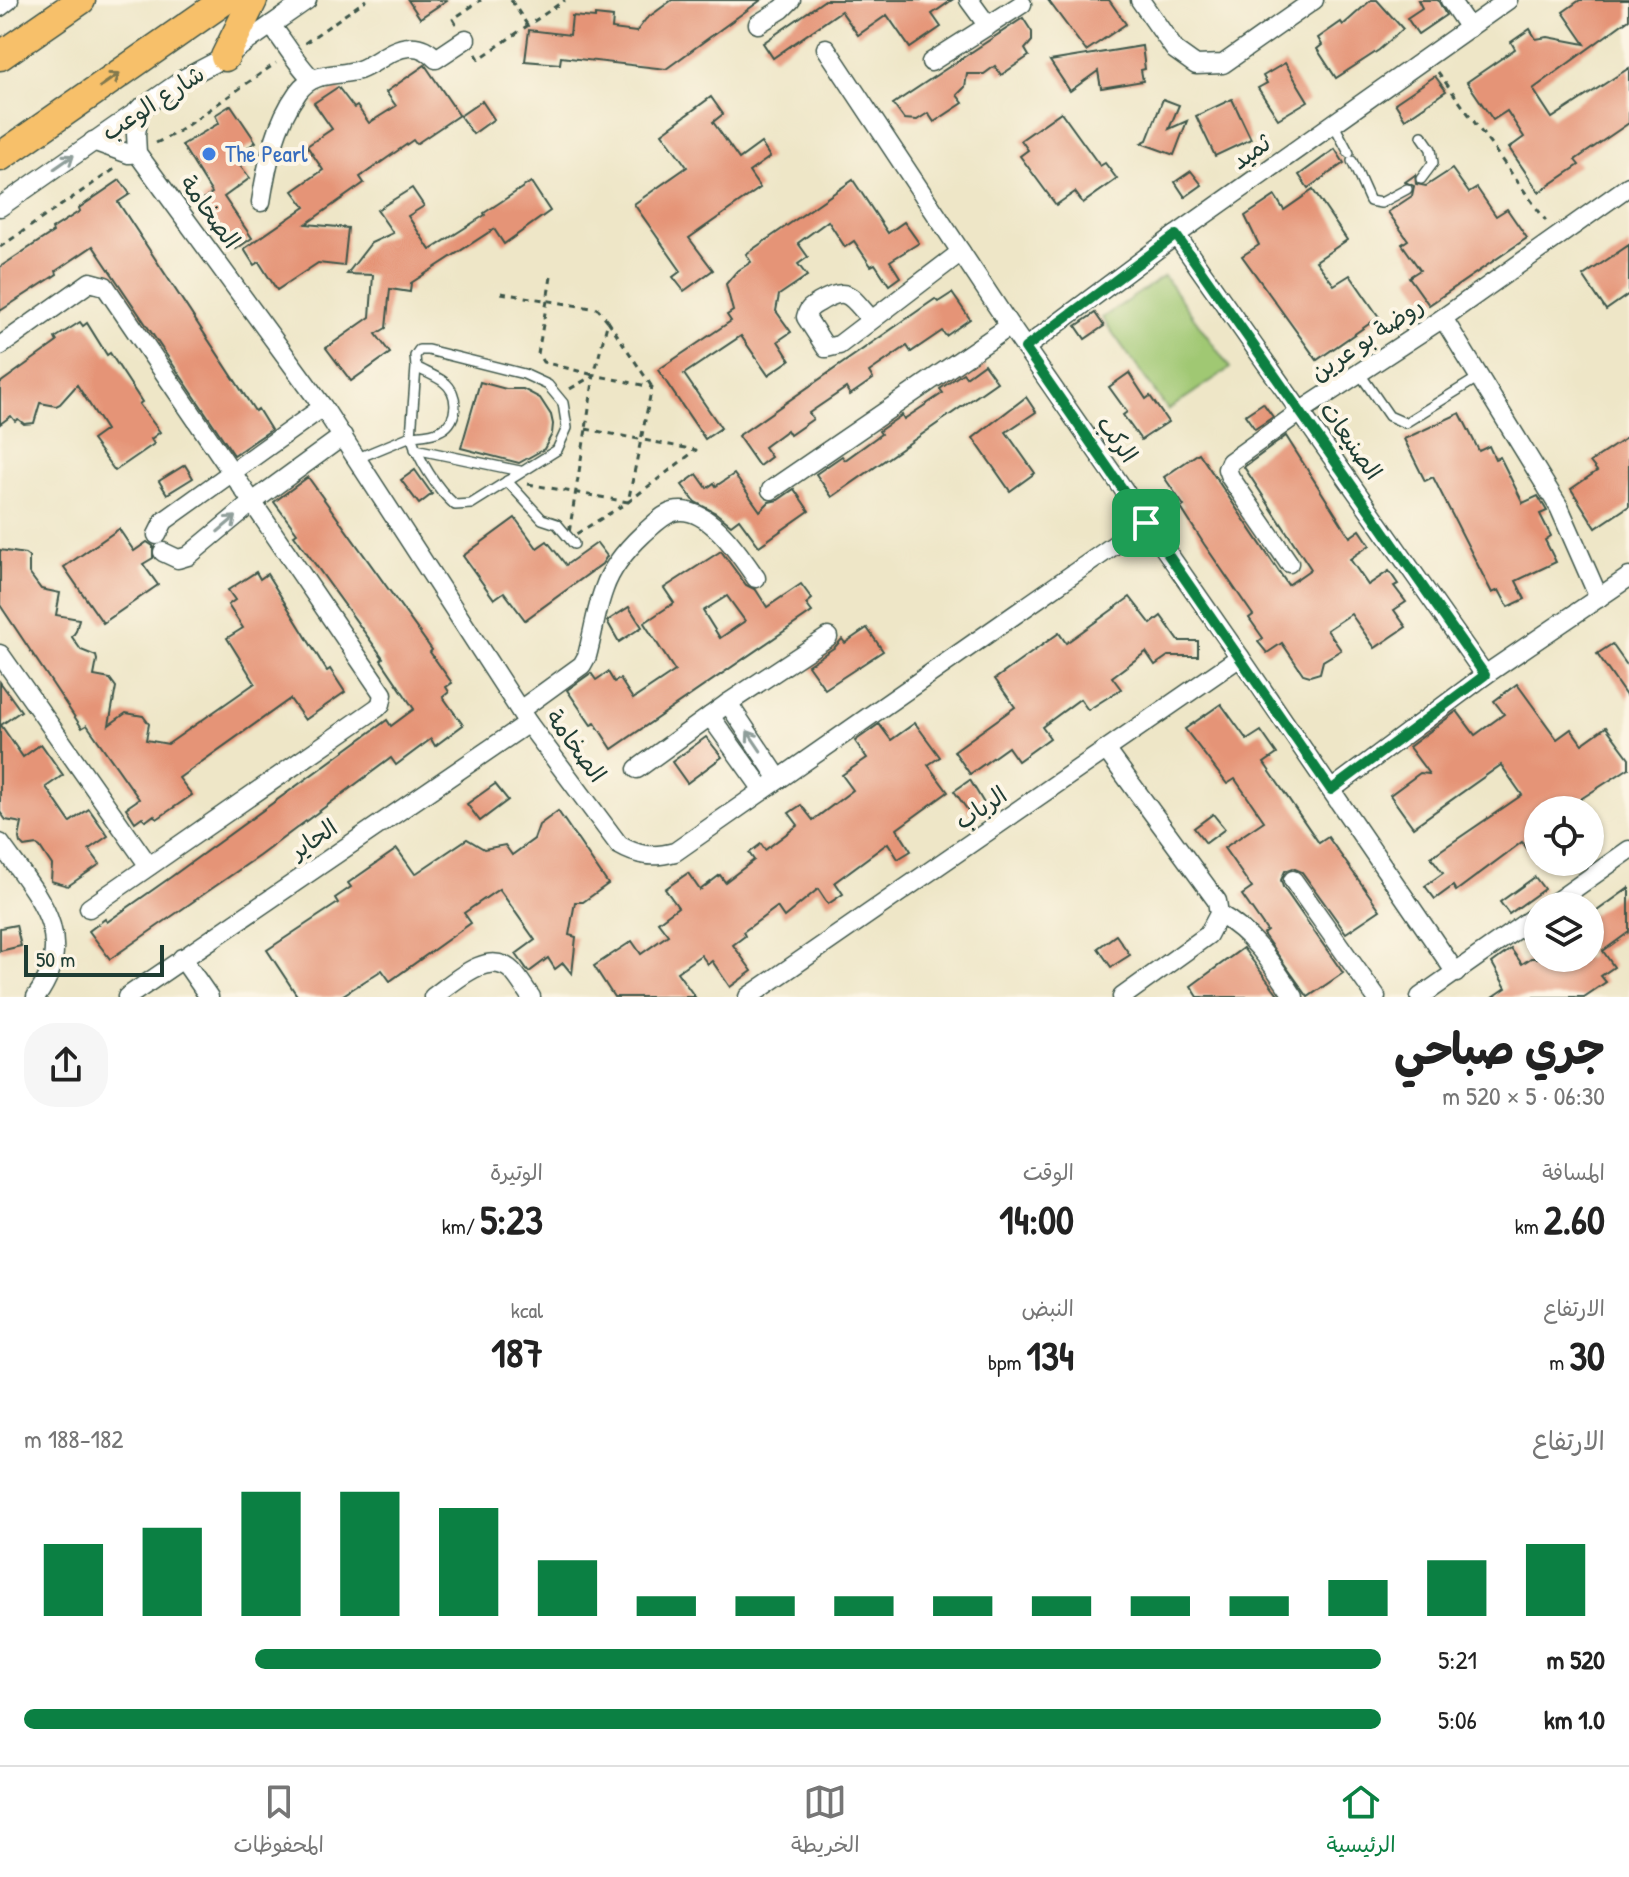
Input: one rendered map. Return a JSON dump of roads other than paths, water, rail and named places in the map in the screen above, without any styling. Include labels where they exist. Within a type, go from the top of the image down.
[{"type":"main road","points":[[0,56],[81,0]]},
{"type":"main road","name":"شارع الوعب","points":[[0,157],[225,0]]},
{"type":"main road","points":[[225,57],[253,0]]},
{"type":"street","points":[[0,7],[9,0]]},
{"type":"street","name":"شارع الوعب","points":[[0,207],[140,108],[185,78],[225,57],[307,0]]},
{"type":"street","points":[[758,24],[791,0]]},
{"type":"street","points":[[969,0],[988,26]]},
{"type":"street","points":[[1140,0],[1175,50],[1196,65],[1223,64],[1314,0]]},
{"type":"street","points":[[1450,0],[1469,28]]},
{"type":"street","name":"ثميد","points":[[1025,348],[1176,235],[1508,0]]},
{"type":"street","points":[[931,62],[1022,4]]},
{"type":"street","points":[[271,25],[299,66],[312,79]]},
{"type":"street","points":[[261,202],[269,154],[296,95],[312,79],[356,71],[406,47],[423,49],[436,59],[466,39]]},
{"type":"street","name":"الركب","points":[[826,48],[1010,326],[1456,973]]},
{"type":"street","points":[[93,141],[129,154],[137,153],[140,108]]},
{"type":"street","name":"الصخامة","points":[[137,153],[343,436],[524,717],[619,845],[633,853],[659,857],[675,852],[1146,523]]},
{"type":"street","name":"روضة بو عرين","points":[[1289,563],[1230,477],[1227,469],[1230,462],[1301,411],[1443,318],[1629,186]]},
{"type":"street","name":"الصنيعات","points":[[1176,235],[1485,675]]},
{"type":"street","points":[[872,320],[961,252]]},
{"type":"street","points":[[0,346],[86,285],[95,281],[105,286],[382,688],[383,699],[377,708],[89,908]]},
{"type":"street","points":[[1443,318],[1570,526],[1599,598]]},
{"type":"street","points":[[771,490],[1010,326]]},
{"type":"street","points":[[323,407],[164,521],[160,544],[178,559],[188,556],[254,501],[343,436]]},
{"type":"street","name":"الحاير","points":[[127,997],[524,717],[582,665],[604,589],[618,562],[633,544],[668,514],[676,511],[691,513],[714,526],[727,537],[756,578]]},
{"type":"street","points":[[1331,790],[1485,675],[1629,577]]},
{"type":"street","points":[[637,769],[728,703],[828,637]]},
{"type":"street","points":[[0,654],[149,866]]},
{"type":"street","name":"الرباب","points":[[748,997],[1240,657]]},
{"type":"street","points":[[728,703],[779,779]]},
{"type":"street","points":[[710,716],[763,790]]},
{"type":"street","points":[[1107,751],[1217,901],[1219,914],[1208,935],[1122,997]]},
{"type":"street","points":[[0,843],[38,896],[54,932],[54,957],[36,997]]},
{"type":"street","points":[[1570,892],[1629,850]]},
{"type":"street","points":[[1293,880],[1376,997]]},
{"type":"street","points":[[1219,914],[1236,923],[1251,937],[1294,997]]},
{"type":"street","points":[[1420,997],[1524,924]]},
{"type":"street","points":[[182,958],[209,997]]},
{"type":"street","points":[[433,997],[481,965],[495,962],[510,969],[531,997]]},
{"type":"lane","points":[[1333,123],[1370,201],[1381,203],[1407,189]]},
{"type":"lane","points":[[1421,179],[1433,163],[1431,149],[1422,136]]},
{"type":"lane","points":[[419,350],[428,350],[524,374],[548,385],[563,403],[567,428],[557,450],[471,504],[455,505],[446,497],[415,449],[411,436],[416,367],[415,356],[419,350]]},
{"type":"lane","points":[[358,458],[411,436],[440,432],[447,426],[455,412],[454,394],[445,383],[416,367]]},
{"type":"lane","points":[[1360,374],[1389,416],[1405,423],[1481,376]]},
{"type":"lane","points":[[415,449],[520,471]]},
{"type":"lane","points":[[507,481],[542,519],[557,524],[571,541]]},
{"type":"place","name":"The Pearl","points":[[209,154]]}]
